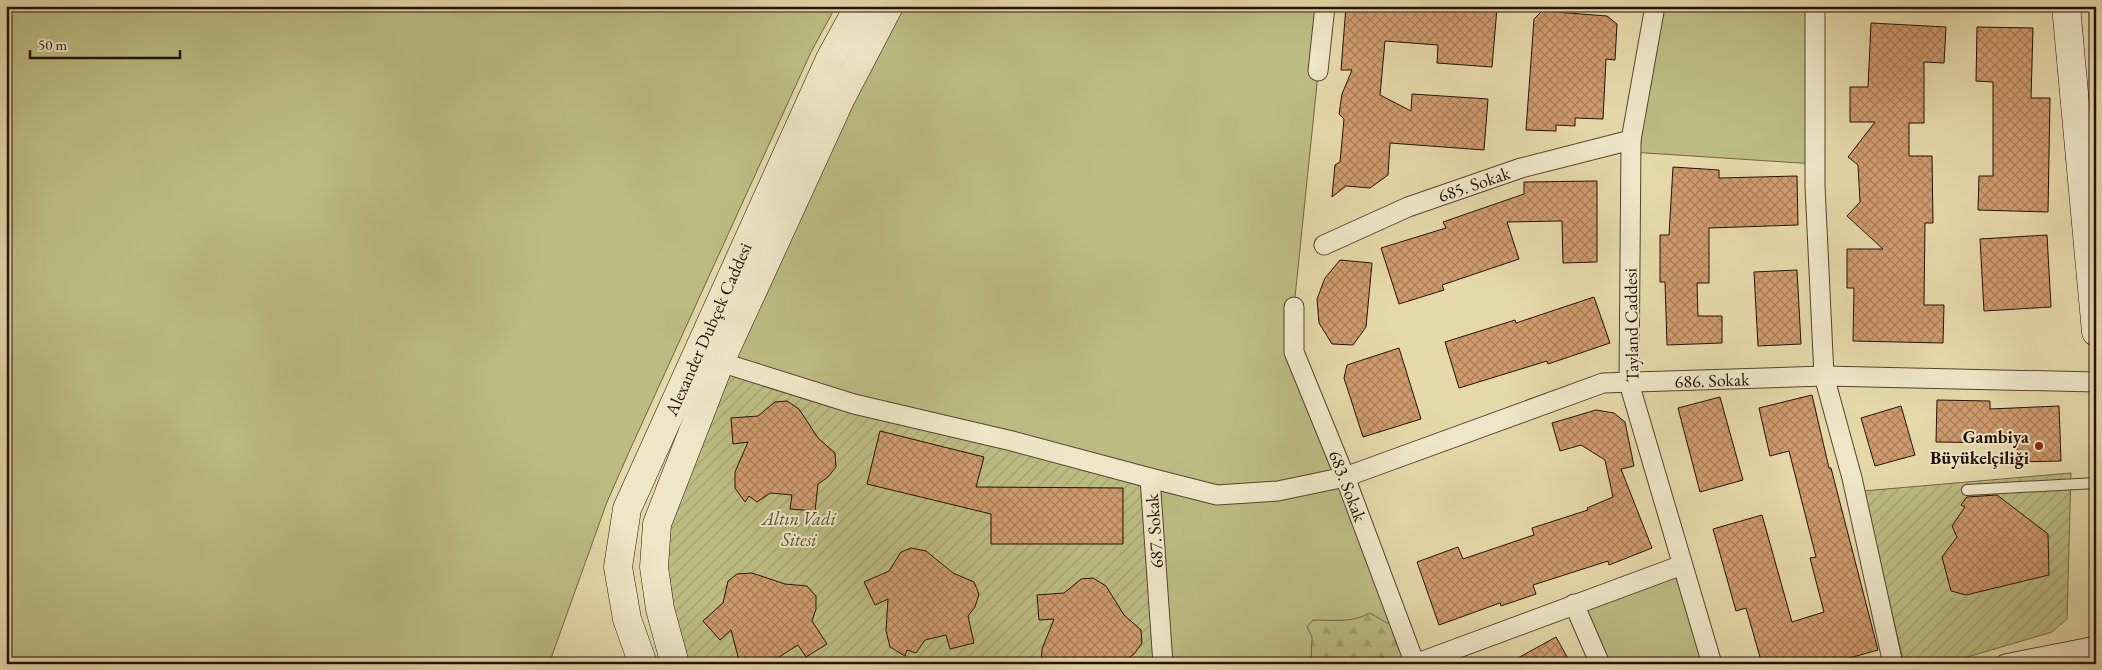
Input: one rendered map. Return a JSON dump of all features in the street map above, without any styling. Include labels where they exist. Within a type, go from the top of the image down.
[{"type":"main road","name":"Alexander Dubçek Caddesi","points":[[643,664],[627,619],[618,567],[627,509],[830,59],[859,6]]},
{"type":"main road","name":"Alexander Dubçek Caddesi","points":[[675,664],[660,609],[654,567],[657,524],[720,362],[840,98],[889,6]]},
{"type":"main road","points":[[2066,6],[2096,332]]},
{"type":"street","points":[[1318,71],[1324,6]]},
{"type":"street","name":"Tayland Caddesi","points":[[1655,6],[1631,140],[1629,383],[1712,664]]},
{"type":"street","points":[[1815,6],[1815,186],[1824,376],[1852,478],[1893,664]]},
{"type":"street","name":"685. Sokak","points":[[1324,245],[1408,207],[1521,168],[1631,140]]},
{"type":"street","name":"683. Sokak","points":[[1294,307],[1294,352],[1345,477],[1415,664]]},
{"type":"street","points":[[720,362],[854,404],[1012,441],[1150,478]]},
{"type":"street","name":"686. Sokak","points":[[1345,477],[1603,383],[1824,376],[2096,382]]},
{"type":"street","name":"687. Sokak","points":[[1164,664],[1150,478],[1217,495],[1278,491],[1345,477]]},
{"type":"street","points":[[1415,664],[1682,565]]},
{"type":"street","points":[[1574,604],[1600,664]]},
{"type":"street","points":[[2005,664],[2096,646]]},
{"type":"lane","points":[[1967,490],[2096,483]]},
{"type":"green space","points":[[6,6],[836,6],[811,52],[607,502],[549,664],[6,664]]},
{"type":"green space","points":[[889,6],[1325,6],[1294,307],[1294,352],[1415,664],[1163,664],[720,362]]},
{"type":"green space","points":[[1655,6],[1815,6],[1815,164],[1631,152]]},
{"type":"green space","name":"Altın Vadi Sitesi","points":[[720,362],[1150,478],[1163,664],[675,664],[654,567]]},
{"type":"green space","points":[[2071,473],[2067,619],[2052,632],[1944,664],[1904,664],[1863,491]]},
{"type":"green space","points":[[1682,565],[1712,664],[1600,664],[1574,604]]},
{"type":"green space","points":[[1370,613],[1387,623],[1401,625],[1415,664],[1311,664],[1312,637],[1307,627],[1313,620],[1349,620]]},
{"type":"building","points":[[1346,6],[1472,6],[1497,8],[1492,67],[1437,63],[1438,45],[1385,41],[1380,95],[1411,111],[1412,94],[1488,99],[1484,150],[1390,143],[1388,175],[1370,188],[1346,186],[1332,197],[1335,165],[1340,162],[1344,119],[1339,114],[1342,94],[1352,70],[1341,70]]},
{"type":"building","points":[[1542,11],[1607,16],[1617,24],[1615,60],[1606,59],[1603,119],[1575,118],[1575,126],[1556,125],[1556,131],[1526,130],[1534,19]]},
{"type":"building","points":[[1871,23],[1946,27],[1944,63],[1924,62],[1924,123],[1909,123],[1909,156],[1932,156],[1933,223],[1925,223],[1924,305],[1944,305],[1943,343],[1853,341],[1854,288],[1847,288],[1847,249],[1883,249],[1847,216],[1860,202],[1858,165],[1848,157],[1875,122],[1850,122],[1850,87],[1868,87]]},
{"type":"building","points":[[1977,27],[2033,28],[2031,98],[2050,98],[2048,212],[1978,210],[1979,176],[1993,176],[1993,82],[1976,81]]},
{"type":"building","points":[[1673,167],[1719,170],[1719,178],[1797,176],[1798,225],[1709,228],[1709,283],[1697,283],[1698,316],[1722,316],[1722,343],[1667,345],[1665,282],[1660,282],[1660,235],[1669,235]]},
{"type":"building","points":[[1597,181],[1597,262],[1563,263],[1562,221],[1507,222],[1519,259],[1442,285],[1444,290],[1399,304],[1381,248],[1446,228],[1443,222],[1524,194],[1524,182]]},
{"type":"building","points":[[2047,235],[2051,307],[1984,311],[1980,239]]},
{"type":"building","points":[[1340,260],[1372,263],[1366,327],[1353,345],[1332,344],[1319,323],[1317,299],[1325,278]]},
{"type":"building","points":[[1797,270],[1801,344],[1758,346],[1754,272]]},
{"type":"building","points":[[1594,297],[1610,343],[1548,364],[1547,361],[1459,388],[1445,342],[1515,320],[1516,323]]},
{"type":"building","points":[[1399,348],[1421,419],[1363,437],[1344,378],[1347,365]]},
{"type":"building","points":[[1812,395],[1829,468],[1831,468],[1878,650],[1828,664],[1762,664],[1746,608],[1736,611],[1713,529],[1762,515],[1792,622],[1824,612],[1810,558],[1816,557],[1789,451],[1770,456],[1759,408]]},
{"type":"building","points":[[1720,397],[1743,480],[1700,492],[1678,408]]},
{"type":"building","points":[[1937,400],[1990,401],[1990,409],[2059,406],[2061,461],[2017,462],[2017,443],[1936,442]]},
{"type":"building","points":[[787,401],[799,409],[818,438],[835,453],[836,467],[828,477],[818,484],[815,511],[790,509],[792,495],[770,493],[757,502],[749,496],[745,502],[735,488],[735,472],[748,442],[733,444],[731,418],[758,416],[775,402]]},
{"type":"building","points":[[1901,406],[1915,455],[1875,466],[1861,418]]},
{"type":"building","points":[[1596,410],[1614,413],[1625,422],[1634,466],[1621,469],[1652,548],[1609,565],[1608,561],[1533,585],[1536,594],[1501,606],[1500,603],[1439,625],[1417,562],[1458,547],[1463,559],[1534,535],[1532,528],[1588,510],[1587,508],[1613,497],[1605,460],[1581,445],[1560,451],[1552,423]]},
{"type":"building","points":[[880,431],[984,457],[976,487],[1123,488],[1123,544],[991,544],[991,514],[867,484]]},
{"type":"building","points":[[1997,495],[2048,534],[2049,575],[1966,595],[1951,591],[1942,557],[1957,537],[1952,526],[1965,507],[1961,505],[1967,497]]},
{"type":"building","points":[[911,548],[926,551],[953,573],[974,582],[979,594],[975,607],[968,616],[974,643],[950,649],[946,635],[925,640],[916,653],[907,650],[905,656],[890,647],[886,631],[888,599],[875,605],[864,582],[889,571],[901,552]]},
{"type":"building","points":[[752,573],[785,584],[807,586],[816,596],[816,609],[812,621],[827,644],[806,657],[798,645],[779,657],[777,664],[740,664],[731,630],[720,640],[703,621],[723,603],[728,581],[737,574]]},
{"type":"building","points":[[1093,578],[1106,586],[1124,615],[1141,630],[1142,643],[1134,654],[1120,664],[1041,664],[1042,649],[1054,619],[1039,620],[1037,595],[1064,593],[1081,579]]},
{"type":"building","points":[[1556,637],[1571,664],[1507,664]]},
{"type":"place","name":"Gambiya Büyükelçiliği","points":[[2039,446]]}]
